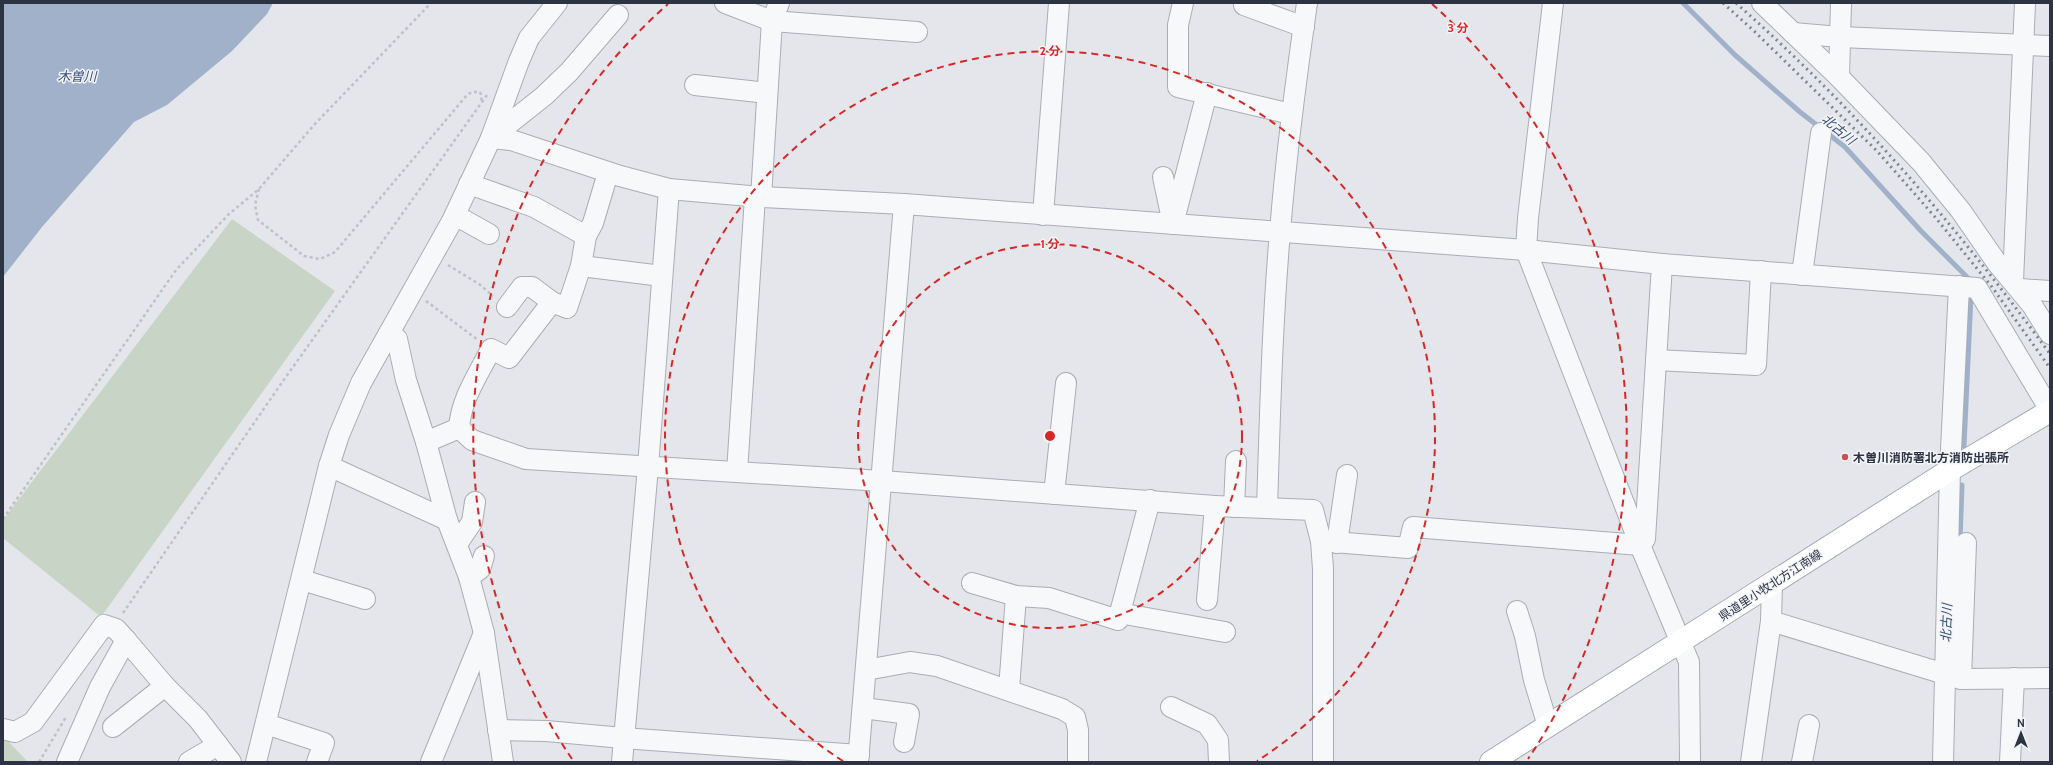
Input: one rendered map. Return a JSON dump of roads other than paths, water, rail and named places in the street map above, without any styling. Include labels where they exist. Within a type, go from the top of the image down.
[{"type":"main road","name":"県道里小牧北方江南線","points":[[1491,762],[1950,470],[2050,411]]},
{"type":"street","points":[[256,762],[329,466],[339,435],[361,383],[455,215],[491,138],[529,38],[557,3]]},
{"type":"street","points":[[725,3],[772,21],[917,32]]},
{"type":"street","points":[[737,472],[758,197],[768,94],[772,21],[779,3]]},
{"type":"street","points":[[1043,215],[1059,3]]},
{"type":"street","points":[[1183,3],[1178,25],[1178,86],[1291,114]]},
{"type":"street","points":[[1267,508],[1272,368],[1280,232],[1291,114],[1307,3]]},
{"type":"street","points":[[1553,3],[1528,218],[1526,250],[1640,545],[1689,662],[1690,762]]},
{"type":"street","points":[[1762,3],[1839,77],[1921,162],[1961,211],[1997,263],[2016,285],[2050,334]]},
{"type":"street","points":[[1839,77],[1842,3]]},
{"type":"street","points":[[2016,285],[2025,3]]},
{"type":"street","points":[[1244,5],[1304,27]]},
{"type":"street","points":[[491,138],[544,96],[569,72],[618,15]]},
{"type":"street","points":[[1793,33],[1840,37],[2050,46]]},
{"type":"street","points":[[695,86],[768,94]]},
{"type":"street","points":[[1173,224],[1207,94]]},
{"type":"street","points":[[1802,275],[1821,133]]},
{"type":"street","points":[[491,138],[511,140],[608,173],[669,189],[758,197],[904,204],[1526,250],[1662,264],[1977,288],[2050,411]]},
{"type":"street","points":[[507,307],[522,287],[532,287],[552,302],[567,308],[582,266],[586,236],[594,223],[608,173]]},
{"type":"street","points":[[1163,177],[1173,224]]},
{"type":"street","points":[[469,184],[534,207],[586,236]]},
{"type":"street","points":[[622,762],[648,467],[669,189]]},
{"type":"street","points":[[498,730],[546,731],[859,759],[904,204]]},
{"type":"street","points":[[455,215],[489,234]]},
{"type":"street","points":[[1640,545],[1645,539],[1662,264]]},
{"type":"street","points":[[582,266],[662,276]]},
{"type":"street","points":[[1656,360],[1756,365],[1761,271]]},
{"type":"street","points":[[2016,285],[2050,291]]},
{"type":"street","points":[[1954,676],[1950,470],[1959,286]]},
{"type":"street","points":[[459,428],[460,415],[464,399],[491,349],[509,358],[552,302]]},
{"type":"street","points":[[389,333],[397,339],[406,380],[426,442],[447,520],[469,577],[484,633],[503,762]]},
{"type":"street","points":[[1054,494],[1066,383]]},
{"type":"street","points":[[459,428],[472,440],[526,459],[796,477],[882,481],[1225,506],[1313,510],[1329,542]]},
{"type":"street","points":[[426,442],[459,428]]},
{"type":"street","points":[[1207,600],[1225,506],[1236,461]]},
{"type":"street","points":[[329,466],[447,520]]},
{"type":"street","points":[[1323,762],[1324,569],[1329,542],[1347,475]]},
{"type":"street","points":[[972,583],[1016,596],[1049,598],[1118,620],[1150,500]]},
{"type":"street","points":[[457,544],[472,522],[476,502]]},
{"type":"street","points":[[1329,542],[1408,548],[1413,526],[1640,545]]},
{"type":"street","points":[[1943,762],[1954,676],[1966,543]]},
{"type":"street","points":[[469,577],[480,569],[484,556]]},
{"type":"street","points":[[302,580],[365,599]]},
{"type":"street","points":[[1751,762],[1771,622],[1772,584]]},
{"type":"street","points":[[1009,689],[1016,596]]},
{"type":"street","points":[[1517,611],[1526,636],[1534,680],[1548,726]]},
{"type":"street","points":[[1119,613],[1225,632]]},
{"type":"street","points":[[1771,622],[1895,660],[1954,676],[2050,678]]},
{"type":"street","points":[[3,729],[15,732],[33,722],[104,626],[121,634],[165,686],[198,719],[232,762]]},
{"type":"street","points":[[431,762],[484,633]]},
{"type":"street","points":[[67,762],[100,687],[121,634]]},
{"type":"street","points":[[866,670],[910,662],[937,666],[1009,689],[1062,709],[1075,717],[1078,730],[1078,762]]},
{"type":"street","points":[[2010,762],[2014,678]]},
{"type":"street","points":[[113,727],[165,686]]},
{"type":"street","points":[[1171,707],[1207,724],[1218,740],[1219,762]]},
{"type":"street","points":[[863,708],[909,714],[904,742]]},
{"type":"street","points":[[266,724],[324,743],[317,762]]},
{"type":"street","points":[[1802,762],[1809,725]]},
{"type":"street","points":[[189,762],[218,745]]},
{"type":"water","name":"木曽川","points":[[3,3],[273,3],[267,14],[232,51],[167,105],[134,122],[42,227],[3,277]]},
{"type":"waterway","name":"北古川","points":[[1683,3],[1735,55],[1800,112],[1845,147],[1921,231],[1971,281]]},
{"type":"waterway","name":"北古川","points":[[1964,446],[1971,296]]},
{"type":"waterway","name":"北古川","points":[[1960,542],[1962,485]]},
{"type":"railway","points":[[1723,3],[1754,31],[1877,151],[1935,217],[1992,287],[2050,368]]},
{"type":"railway","points":[[1736,3],[1822,84],[1903,170],[1978,260],[2050,354]]},
{"type":"place","name":"木曽川消防署北方消防出張所","points":[[1845,457]]}]
